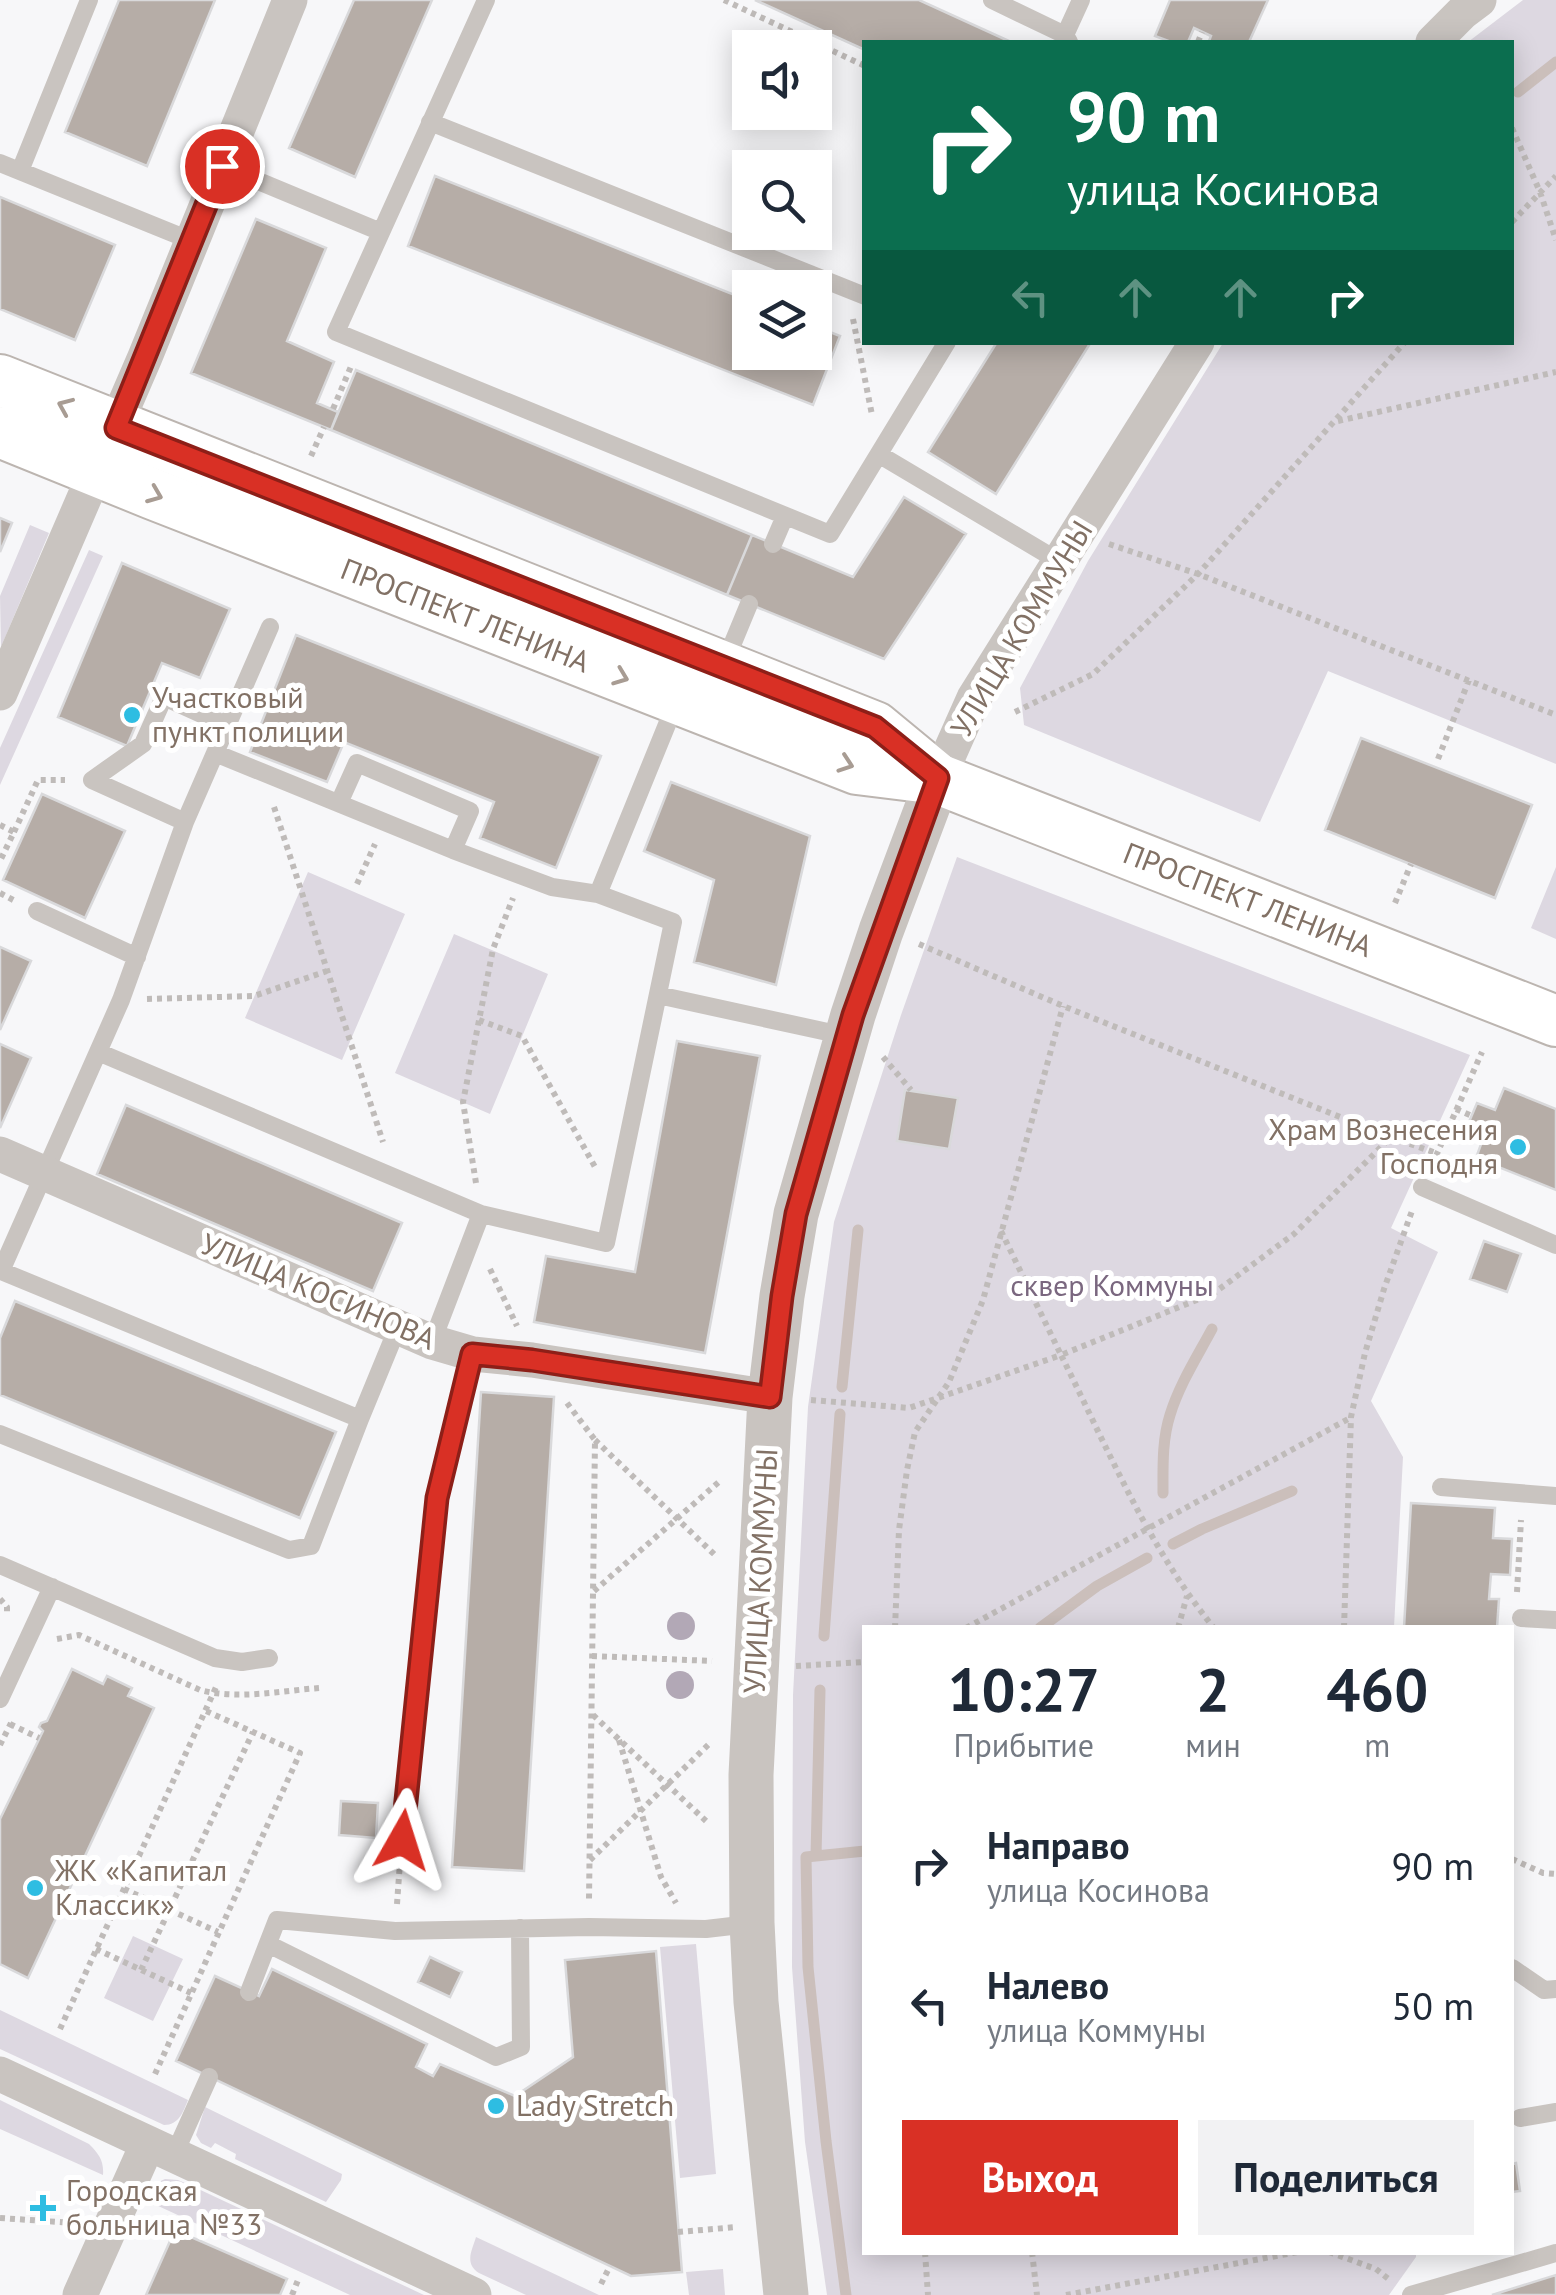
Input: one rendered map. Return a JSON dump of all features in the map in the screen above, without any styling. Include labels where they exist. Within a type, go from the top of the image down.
[{"type":"main road","name":"ПРОСПЕКТ ЛЕНИНА","points":[[0,380],[106,449],[678,699],[857,769],[938,778],[1556,1021]]},
{"type":"main road","name":"ПРОСПЕКТ ЛЕНИНА","points":[[0,432],[106,449],[722,667],[875,727],[938,778]]},
{"type":"street","points":[[4,674],[106,449],[290,0]]},
{"type":"street","points":[[1435,40],[1467,4]]},
{"type":"street","name":"УЛИЦА КОММУНЫ","points":[[786,2295],[756,2002],[751,1775],[770,1397],[796,1214],[859,1040],[881,931],[938,778],[974,698],[1196,345]]},
{"type":"street","name":"УЛИЦА КОСИНОВА","points":[[0,1154],[432,1342],[472,1354],[770,1397]]},
{"type":"street","points":[[0,2074],[474,2295]]},
{"type":"street","points":[[80,2295],[161,2149]]},
{"type":"lane","points":[[20,171],[89,0]]},
{"type":"lane","points":[[486,0],[336,332],[830,534],[945,345]]},
{"type":"lane","points":[[992,0],[1067,39],[1081,0]]},
{"type":"lane","points":[[430,122],[862,295]]},
{"type":"lane","points":[[0,163],[192,241]]},
{"type":"lane","points":[[222,166],[381,232]]},
{"type":"lane","points":[[880,455],[1069,548]]},
{"type":"lane","points":[[774,544],[785,516]]},
{"type":"lane","points":[[722,667],[749,604]]},
{"type":"lane","points":[[270,627],[185,822],[121,1000],[0,1272],[360,1420]]},
{"type":"lane","points":[[185,822],[92,780],[143,744],[164,697],[228,726]]},
{"type":"lane","points":[[598,894],[678,699]]},
{"type":"lane","points":[[98,1052],[481,1214],[606,1244],[673,922],[598,894],[552,888],[215,753]]},
{"type":"lane","points":[[339,804],[357,763],[470,811],[453,850]]},
{"type":"lane","points":[[37,912],[137,956]]},
{"type":"lane","points":[[658,995],[859,1040]]},
{"type":"lane","points":[[1422,1187],[1556,1245]]},
{"type":"lane","points":[[432,1342],[481,1214]]},
{"type":"lane","points":[[0,1434],[289,1550],[310,1546],[397,1328]]},
{"type":"lane","points":[[402,1840],[437,1498],[472,1354]]},
{"type":"lane","points":[[1441,1487],[1556,1496]]},
{"type":"lane","points":[[0,1565],[215,1658],[242,1662],[269,1658]]},
{"type":"lane","points":[[0,1698],[52,1587]]},
{"type":"lane","points":[[1519,1609],[1556,1620]]},
{"type":"lane","points":[[250,1992],[277,1920],[395,1931],[691,1929],[752,1923]]},
{"type":"lane","points":[[268,1944],[496,2056],[520,2047],[520,1928]]},
{"type":"lane","points":[[1514,1969],[1544,1990],[1556,1989]]},
{"type":"lane","points":[[161,2149],[209,2077]]},
{"type":"lane","points":[[1520,2118],[1556,2112]]},
{"type":"lane","points":[[1404,2291],[1556,2253]]},
{"type":"path","points":[[724,0],[862,65]]},
{"type":"path","points":[[1199,40],[1202,32]]},
{"type":"path","points":[[1514,133],[1556,240]]},
{"type":"path","points":[[1516,214],[1556,176]]},
{"type":"path","points":[[847,289],[880,455]]},
{"type":"path","points":[[332,409],[361,343]]},
{"type":"path","points":[[1015,712],[1093,674],[1198,574],[1402,345]]},
{"type":"path","points":[[1334,422],[1556,372]]},
{"type":"path","points":[[311,456],[324,428]]},
{"type":"path","points":[[1069,548],[1198,574],[1556,716]]},
{"type":"path","points":[[1438,759],[1469,680]]},
{"type":"path","points":[[262,772],[394,1177]]},
{"type":"path","points":[[0,861],[38,780]]},
{"type":"path","points":[[357,884],[384,822]]},
{"type":"path","points":[[0,824],[14,832]]},
{"type":"path","points":[[1395,904],[1411,864]]},
{"type":"path","points":[[481,1214],[463,1102],[494,949],[522,876]]},
{"type":"path","points":[[909,940],[1063,1006],[1436,1154]]},
{"type":"path","points":[[121,1000],[254,996],[327,971]]},
{"type":"path","points":[[895,1625],[899,1530],[915,1432],[949,1382],[982,1300],[1063,1006]]},
{"type":"path","points":[[479,1020],[522,1036],[615,1203]]},
{"type":"path","points":[[859,1040],[911,1090]]},
{"type":"path","points":[[1344,1625],[1351,1417],[1365,1353],[1406,1224],[1482,1052]]},
{"type":"path","points":[[1456,1109],[1472,1116]]},
{"type":"path","points":[[770,1397],[909,1408],[1061,1355],[1214,1292],[1294,1234],[1390,1137]]},
{"type":"path","points":[[1000,1230],[1148,1528],[1187,1594],[1212,1625]]},
{"type":"path","points":[[474,1233],[532,1360],[595,1440],[717,1557]]},
{"type":"path","points":[[971,1625],[1351,1417]]},
{"type":"path","points":[[589,1927],[595,1440]]},
{"type":"path","points":[[593,1592],[720,1481]]},
{"type":"path","points":[[1519,1609],[1522,1494]]},
{"type":"path","points":[[1179,1625],[1187,1594]]},
{"type":"path","points":[[46,1649],[56,1640],[79,1635],[214,1694],[319,1688]]},
{"type":"path","points":[[592,1656],[712,1662]]},
{"type":"path","points":[[60,2029],[229,1659]]},
{"type":"path","points":[[786,1667],[862,1662]]},
{"type":"path","points":[[0,1744],[17,1709]]},
{"type":"path","points":[[155,2074],[300,1753],[206,1711]]},
{"type":"path","points":[[592,1714],[706,1821]]},
{"type":"path","points":[[10,1724],[39,1738]]},
{"type":"path","points":[[141,1970],[253,1732]]},
{"type":"path","points":[[619,1740],[661,1877],[691,1929]]},
{"type":"path","points":[[590,1860],[709,1744]]},
{"type":"path","points":[[395,1931],[402,1840]]},
{"type":"path","points":[[1514,1860],[1543,1873],[1556,1874]]},
{"type":"path","points":[[124,1888],[219,1932]]},
{"type":"path","points":[[96,1949],[191,1993]]},
{"type":"path","points":[[0,2218],[80,2224]]},
{"type":"path","points":[[678,2232],[737,2227]]},
{"type":"path","points":[[925,2255],[928,2295]]},
{"type":"path","points":[[1032,2255],[1037,2295]]},
{"type":"path","points":[[1066,2295],[1282,2255]]},
{"type":"path","points":[[1337,2255],[1376,2269],[1404,2291]]},
{"type":"path","points":[[601,2284],[610,2266]]},
{"type":"path","points":[[292,2295],[298,2280]]},
{"type":"green space","points":[[1523,0],[1556,0],[1556,764],[1328,671],[1260,822],[1024,725],[1020,688],[1088,561],[1222,345],[1514,345],[1514,40],[1471,40]]},
{"type":"green space","points":[[30,525],[49,533],[1,647],[0,596]]},
{"type":"green space","points":[[89,550],[103,556],[0,785],[0,748]]},
{"type":"green space","name":"сквер Коммуны","points":[[957,857],[1470,1055],[1391,1228],[1438,1252],[1371,1401],[1403,1457],[1394,1625],[862,1625],[862,2255],[1416,2255],[1389,2295],[827,2295],[805,2142],[792,1967],[793,1695],[808,1407],[834,1222]]},
{"type":"green space","points":[[1556,867],[1556,939],[1531,928]]},
{"type":"green space","points":[[308,872],[405,914],[342,1060],[245,1018]]},
{"type":"green space","points":[[454,934],[548,974],[490,1114],[395,1073]]},
{"type":"green space","points":[[133,1936],[183,1959],[153,2021],[104,1998]]},
{"type":"green space","points":[[696,1944],[716,2174],[680,2178],[660,1947]]},
{"type":"green space","points":[[0,2010],[188,2100],[182,2113],[173,2123],[164,2125],[0,2049]]},
{"type":"green space","points":[[0,2100],[89,2144],[100,2158],[103,2175],[0,2129]]},
{"type":"green space","points":[[205,2107],[342,2174],[341,2180],[326,2202],[235,2159],[236,2154],[215,2143],[211,2148],[201,2143],[196,2135]]},
{"type":"green space","points":[[165,2179],[192,2186],[424,2295],[350,2295],[141,2198],[152,2185]]},
{"type":"green space","points":[[476,2237],[599,2295],[526,2295],[479,2273],[470,2261]]},
{"type":"green space","points":[[723,2269],[725,2295],[689,2295],[686,2272]]},
{"type":"building","points":[[119,0],[215,0],[147,166],[65,132]]},
{"type":"building","points":[[354,0],[432,0],[355,177],[289,148]]},
{"type":"building","points":[[755,0],[919,0],[1007,40],[862,40],[862,49],[832,35],[832,30],[821,30]]},
{"type":"building","points":[[1170,0],[1268,0],[1250,40],[1209,40],[1211,36],[1194,28],[1189,40],[1155,36]]},
{"type":"building","points":[[435,176],[732,294],[732,370],[827,370],[813,405],[408,246]]},
{"type":"building","points":[[0,197],[115,245],[75,340],[0,309]]},
{"type":"building","points":[[256,219],[326,248],[287,341],[334,362],[317,403],[338,412],[331,430],[191,373]]},
{"type":"building","points":[[832,333],[840,336],[832,356]]},
{"type":"building","points":[[995,345],[1089,345],[996,494],[928,452]]},
{"type":"building","points":[[356,370],[752,535],[727,595],[331,430]]},
{"type":"building","points":[[904,497],[966,534],[884,659],[727,595],[752,535],[853,577]]},
{"type":"building","points":[[0,518],[12,523],[0,552]]},
{"type":"building","points":[[122,563],[230,609],[200,678],[162,663],[127,746],[58,717]]},
{"type":"building","points":[[296,635],[601,756],[556,868],[480,838],[494,802],[344,742],[327,782],[250,752]]},
{"type":"building","points":[[1361,738],[1532,805],[1495,898],[1325,830]]},
{"type":"building","points":[[671,782],[810,836],[776,985],[694,962],[714,880],[644,851]]},
{"type":"building","points":[[42,794],[125,831],[85,918],[3,880]]},
{"type":"building","points":[[0,947],[31,961],[0,1030]]},
{"type":"building","points":[[677,1041],[760,1056],[705,1353],[534,1322],[546,1256],[635,1272]]},
{"type":"building","points":[[0,1044],[31,1058],[0,1128]]},
{"type":"building","name":"Храм Вознесения Господня","points":[[1504,1088],[1556,1109],[1556,1190],[1476,1158],[1484,1136],[1466,1129],[1477,1103],[1495,1110]]},
{"type":"building","points":[[905,1090],[958,1098],[949,1149],[897,1141]]},
{"type":"building","points":[[126,1105],[402,1223],[373,1291],[97,1174]]},
{"type":"building","points":[[1484,1241],[1521,1254],[1507,1292],[1470,1279]]},
{"type":"building","points":[[15,1301],[336,1432],[300,1518],[0,1395],[0,1338]]},
{"type":"building","points":[[481,1392],[554,1397],[524,1871],[452,1867]]},
{"type":"building","points":[[1411,1503],[1495,1508],[1493,1538],[1512,1539],[1510,1575],[1491,1574],[1489,1599],[1499,1599],[1497,1625],[1404,1625]]},
{"type":"building","name":"ЖК «Капитал Классик»","points":[[72,1669],[103,1684],[107,1676],[132,1688],[128,1696],[154,1708],[28,1978],[0,1964],[0,1819],[43,1731],[39,1727],[47,1721]]},
{"type":"building","points":[[341,1801],[378,1803],[376,1838],[339,1835]]},
{"type":"building","points":[[656,1951],[682,2272],[631,2276],[176,2061],[215,1976],[259,1996],[272,1969],[427,2044],[416,2067],[433,2076],[440,2064],[515,2096],[573,2057],[565,1960]]},
{"type":"building","points":[[430,1957],[462,1972],[450,1997],[418,1982]]},
{"type":"building","points":[[1514,2164],[1520,2191],[1514,2192]]},
{"type":"building","points":[[175,2230],[287,2279],[280,2295],[146,2295]]},
{"type":"building","points":[[1556,2275],[1556,2295],[1492,2295]]},
{"type":"waterway","points":[[1518,92],[1556,62]]},
{"type":"waterway","points":[[842,1387],[858,1230]]},
{"type":"waterway","points":[[1163,1493],[1164,1444],[1170,1415],[1212,1329]]},
{"type":"waterway","points":[[824,1636],[840,1414]]},
{"type":"waterway","points":[[1173,1544],[1292,1491]]},
{"type":"waterway","points":[[1044,1625],[1097,1586],[1147,1558]]},
{"type":"waterway","points":[[816,1856],[820,1690]]},
{"type":"waterway","points":[[846,2295],[808,1967],[806,1857],[862,1851]]},
{"type":"place","name":"Участковый пункт полиции","points":[[132,715]]},
{"type":"place","name":"Храм Вознесения Господня","points":[[1518,1147]]},
{"type":"place","name":"ЖК «Капитал Классик»","points":[[35,1888]]},
{"type":"place","name":"Lady Stretch","points":[[496,2106]]},
{"type":"place","name":"Городская больница №33","points":[[43,2208]]},
{"type":"route","points":[[222,166],[116,428],[875,727],[938,778],[853,1015],[796,1214],[770,1397],[472,1354],[437,1498],[402,1840]]}]
